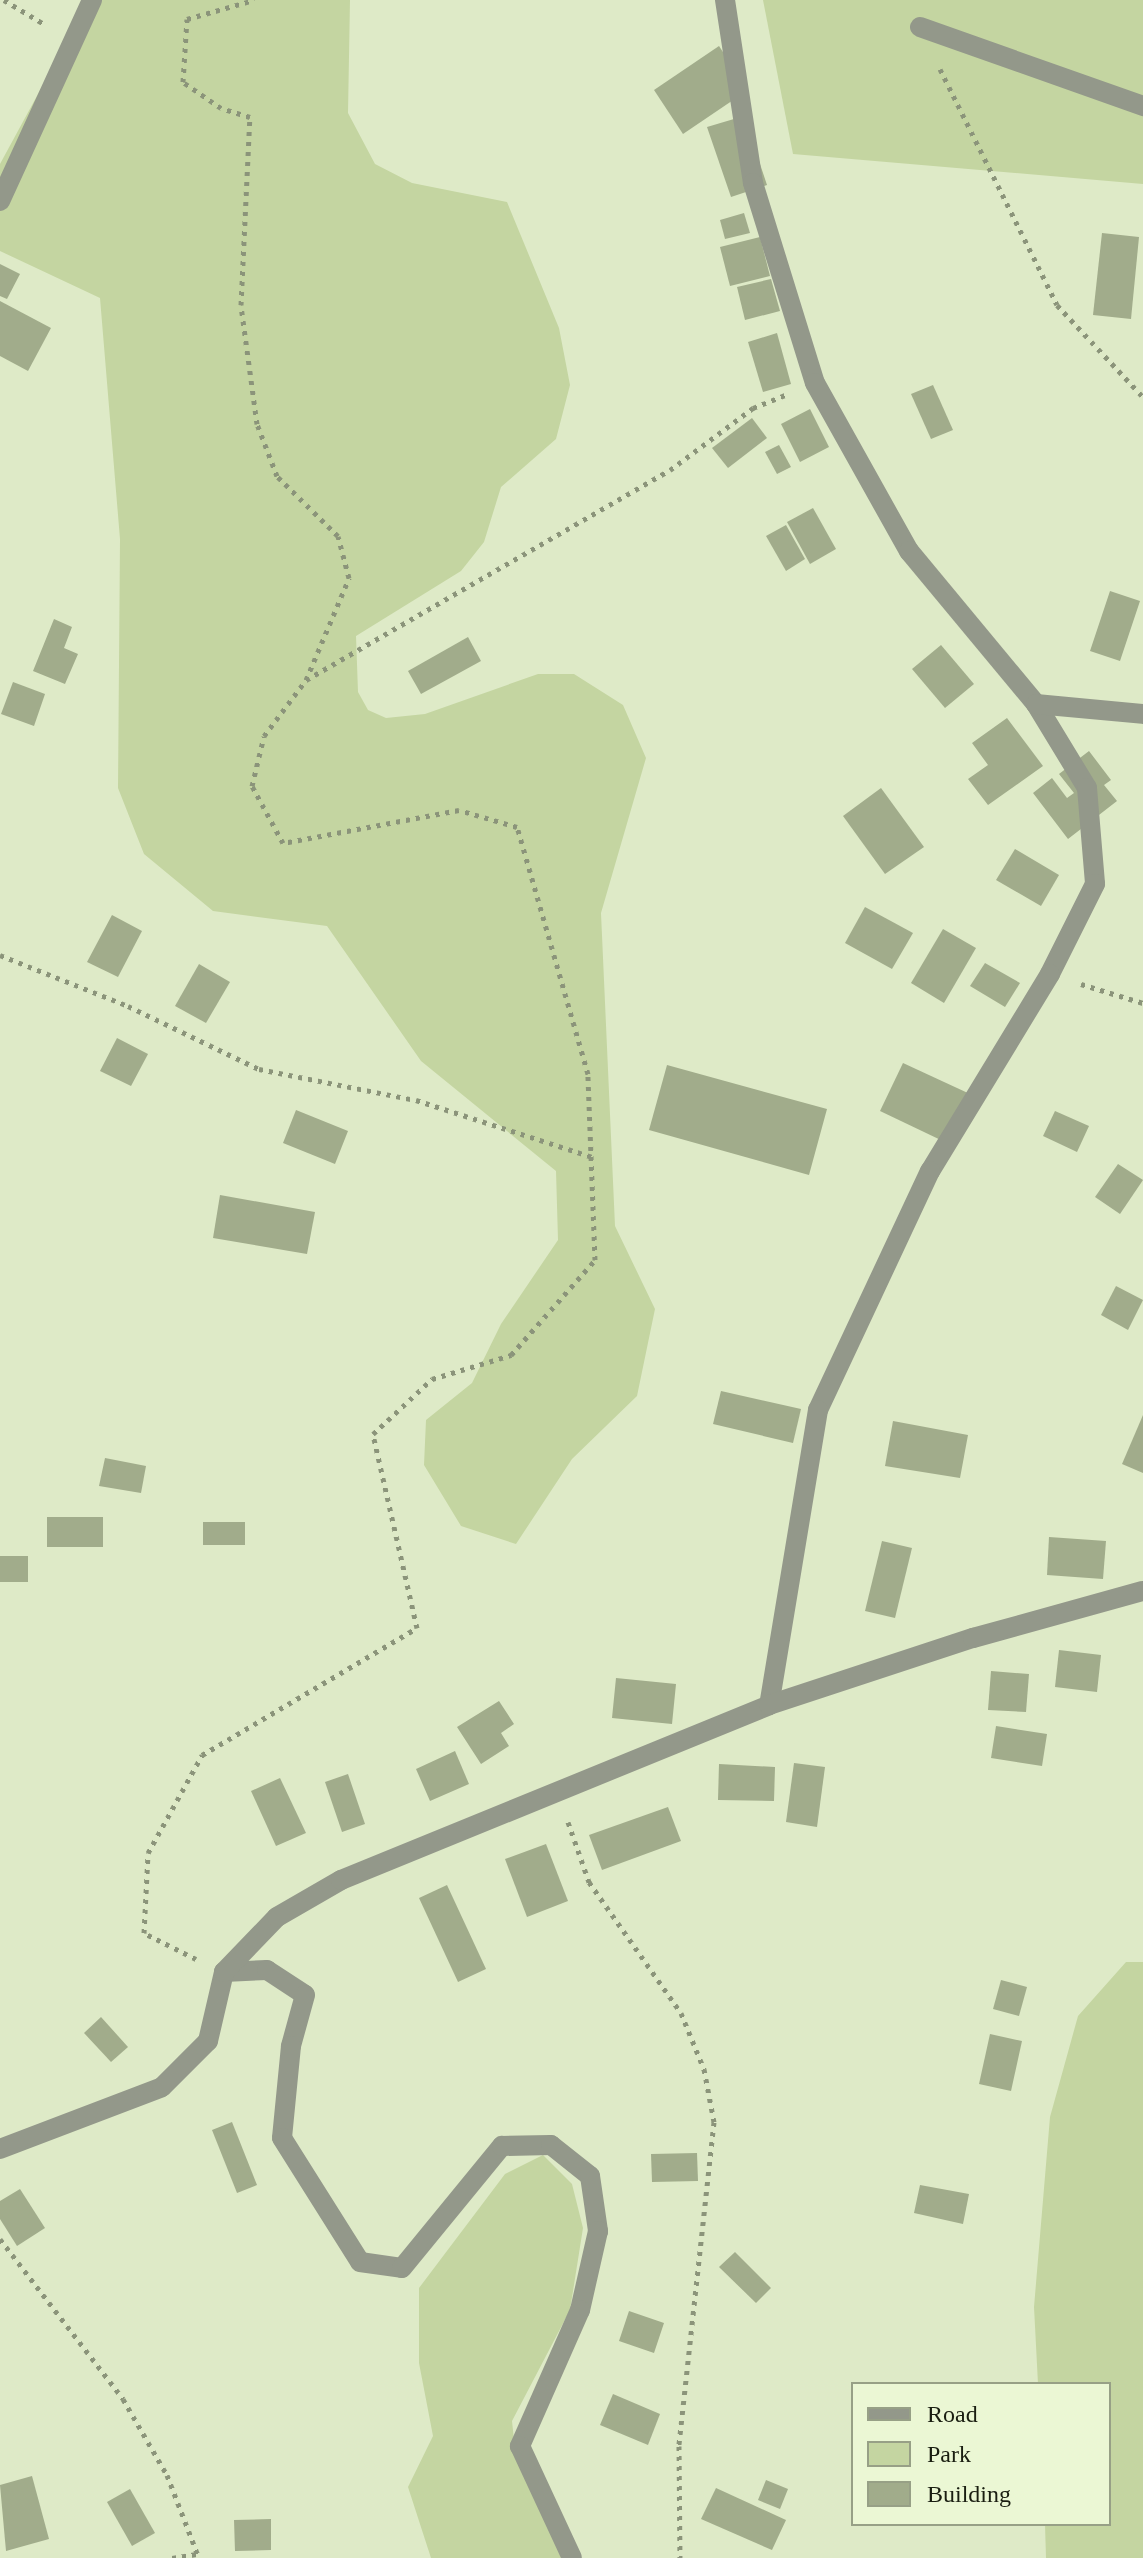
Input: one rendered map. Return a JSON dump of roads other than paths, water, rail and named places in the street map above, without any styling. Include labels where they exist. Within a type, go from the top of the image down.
[{"type":"street","points":[[0,201],[69,40],[92,0]]},
{"type":"street","points":[[725,0],[753,183],[815,383],[909,551],[1036,704],[1087,788],[1095,884],[1050,974],[930,1171],[818,1410],[769,1705]]},
{"type":"street","points":[[920,27],[1143,106]]},
{"type":"street","points":[[1036,704],[1143,714]]},
{"type":"street","points":[[0,2149],[162,2087],[208,2041],[224,1972],[277,1917],[341,1880],[769,1705],[973,1638],[1143,1591]]},
{"type":"street","points":[[224,1972],[267,1970],[305,1995],[291,2046],[282,2138],[360,2262],[402,2268],[502,2146],[551,2145],[590,2176],[598,2231],[580,2310],[520,2446],[572,2558]]}]
